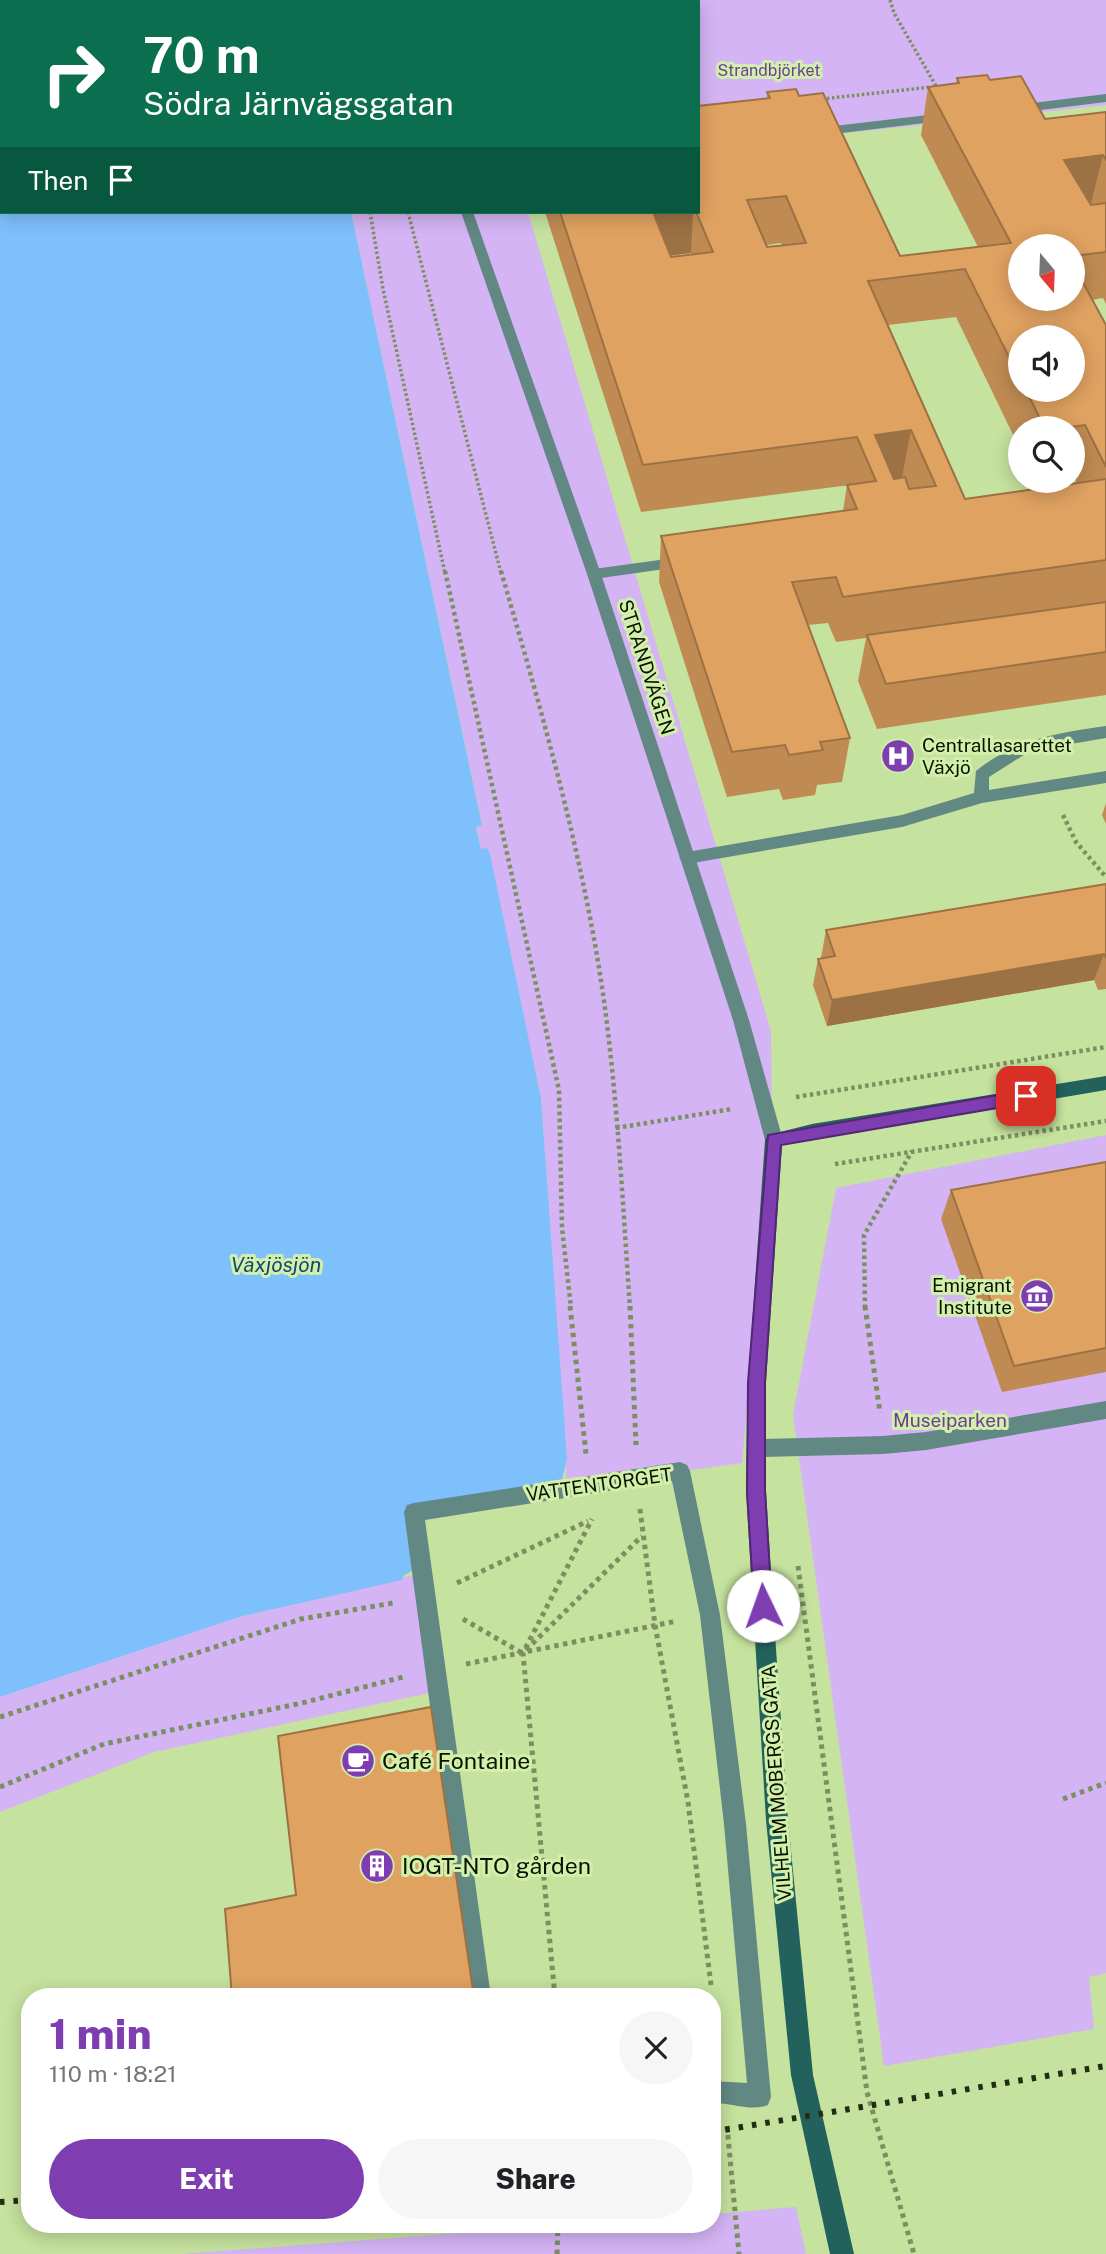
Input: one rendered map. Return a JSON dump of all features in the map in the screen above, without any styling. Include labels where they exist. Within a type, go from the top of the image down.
[{"type":"street","points":[[999,111],[1106,99]]},
{"type":"street","points":[[809,132],[959,116]]},
{"type":"street","name":"STRANDVÄGEN","points":[[468,214],[594,574],[741,1020],[774,1140]]},
{"type":"street","points":[[594,574],[699,560]]},
{"type":"street","points":[[982,797],[981,775],[999,759],[1025,745],[1106,732]]},
{"type":"street","points":[[687,858],[902,821],[982,797],[1106,777]]},
{"type":"street","points":[[774,1140],[1106,1083]]},
{"type":"street","name":"VILHELM MOBERGS GATA","points":[[774,1140],[757,1382],[756,1491],[777,1819],[798,2035],[805,2088],[842,2254]]},
{"type":"street","points":[[758,1448],[883,1445],[926,1441],[1106,1410]]},
{"type":"street","name":"VATTENTORGET","points":[[479,1988],[414,1511],[680,1471],[710,1615],[735,1824],[760,2097],[721,2091]]},
{"type":"path","points":[[890,0],[894,13],[936,86]]},
{"type":"path","points":[[370,214],[383,289],[467,675],[490,766],[559,1090],[562,1228],[592,1519],[523,1653],[554,1988]]},
{"type":"path","points":[[409,214],[488,528],[548,732],[588,912],[605,1007],[630,1307],[642,1536],[655,1625],[688,1802],[712,1988]]},
{"type":"path","points":[[1050,787],[1076,842],[1106,877]]},
{"type":"path","points":[[616,1128],[1106,1047]]},
{"type":"path","points":[[833,1164],[1106,1121]]},
{"type":"path","points":[[883,1445],[865,1306],[864,1235],[912,1151]]},
{"type":"path","points":[[0,1717],[302,1619],[426,1598],[592,1519]]},
{"type":"path","points":[[523,1653],[642,1536]]},
{"type":"path","points":[[426,1598],[523,1653]]},
{"type":"path","points":[[802,1599],[867,2092],[914,2254]]},
{"type":"path","points":[[0,1787],[104,1744],[302,1703],[435,1669],[655,1625]]},
{"type":"path","points":[[1063,1799],[1106,1783]]},
{"type":"path","points":[[721,2114],[739,2254]]},
{"type":"path","points":[[557,2254],[558,2233]]},
{"type":"green space","name":"Strandbjörket","points":[[700,0],[1106,0],[1106,105],[700,149]]},
{"type":"green space","points":[[351,214],[529,214],[771,1031],[772,1140],[742,1463],[567,1487],[541,1098],[489,857],[481,849],[476,826],[482,824]]},
{"type":"green space","name":"Museiparken","points":[[1106,1135],[1106,1973],[1089,1977],[1094,2029],[884,2066],[793,1415],[836,1188]]},
{"type":"green space","points":[[422,1573],[439,1691],[154,1752],[0,1812],[0,1697],[239,1617]]},
{"type":"green space","points":[[796,2207],[806,2254],[181,2254],[459,2233],[721,2233],[721,2213]]},
{"type":"water","name":"Växjösjön","points":[[0,214],[351,214],[482,825],[476,827],[481,849],[487,848],[490,854],[541,1098],[567,1459],[562,1480],[407,1511],[415,1570],[404,1575],[402,1580],[239,1617],[0,1697]]},
{"type":"building","points":[[987,75],[990,80],[1021,76],[1045,119],[1106,112],[1106,160],[1103,155],[1064,160],[1091,205],[1106,203],[1106,252],[1085,255],[1085,234],[1008,234],[1008,237],[928,87],[959,83],[957,78]]},
{"type":"building","points":[[796,89],[799,96],[823,93],[900,256],[1008,243],[1008,312],[1085,312],[1085,286],[1106,325],[1106,467],[1085,425],[1085,416],[1039,416],[1032,402],[1085,402],[1085,325],[1008,325],[1008,355],[965,269],[868,281],[965,499],[1008,493],[1085,493],[1085,482],[1106,479],[1106,560],[843,597],[836,577],[792,582],[850,738],[820,742],[823,750],[789,755],[785,745],[732,752],[661,536],[857,509],[847,485],[876,481],[857,437],[643,465],[561,214],[654,214],[671,257],[713,252],[697,214],[700,214],[700,106],[770,98],[767,92]],"holes":[[[786,196],[806,243],[767,247],[747,200]],[[911,430],[936,486],[909,489],[905,477],[894,479],[875,435]]]},
{"type":"building","points":[[1106,602],[1106,652],[886,684],[867,635]]},
{"type":"building","points":[[1106,884],[1106,958],[1104,954],[832,1000],[818,959],[835,956],[826,930]]},
{"type":"building","name":"Emigrant Institute","points":[[1106,1162],[1106,1348],[1014,1366],[951,1190]]},
{"type":"building","name":"IOGT-NTO gården","points":[[431,1707],[473,1988],[231,1988],[225,1909],[296,1895],[278,1736]]},
{"type":"railway","points":[[721,2130],[1106,2066]]},
{"type":"railway","points":[[0,2202],[21,2201]]},
{"type":"place","name":"Centrallasarettet Växjö","points":[[898,756]]},
{"type":"place","name":"Emigrant Institute","points":[[1037,1296]]},
{"type":"place","name":"Café Fontaine","points":[[358,1761]]},
{"type":"place","name":"IOGT-NTO gården","points":[[377,1866]]},
{"type":"route","points":[[763,1606],[756,1491],[757,1382],[774,1140],[812,1131],[1026,1096]]}]
